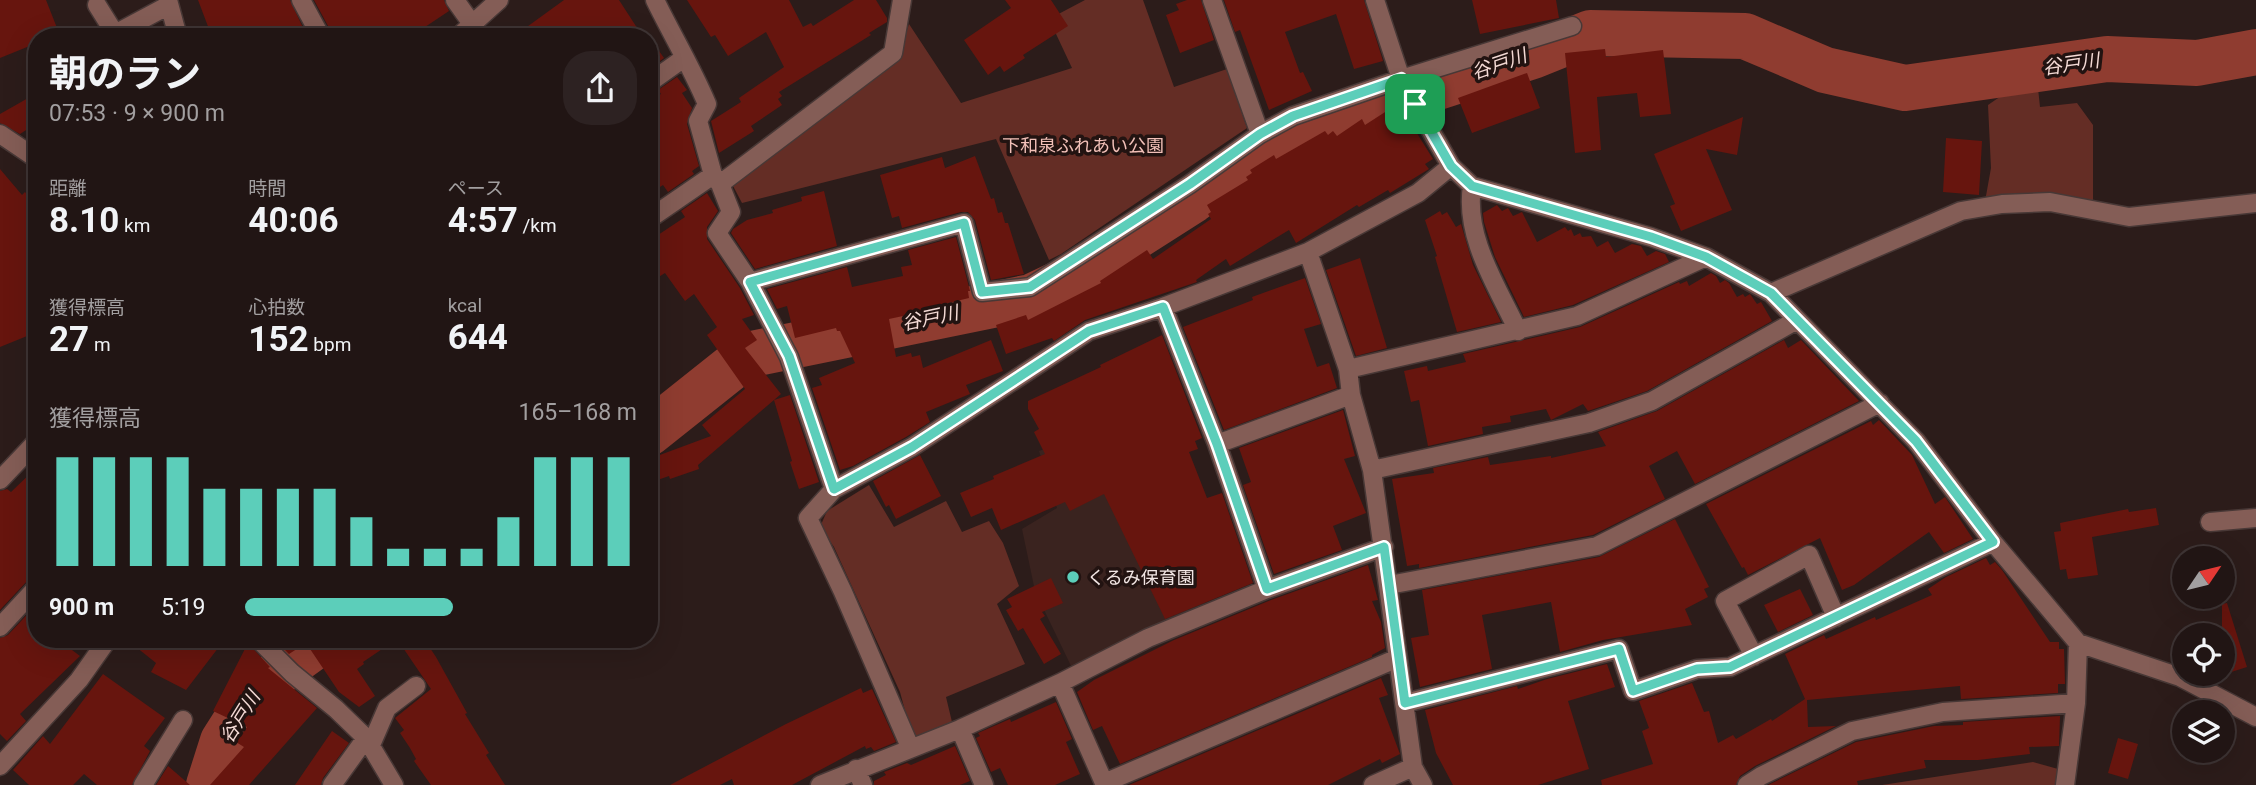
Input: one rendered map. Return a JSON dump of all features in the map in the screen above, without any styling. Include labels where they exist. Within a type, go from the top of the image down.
[{"type":"street","points":[[301,0],[316,28]]},
{"type":"street","points":[[455,0],[464,28]]},
{"type":"street","points":[[468,28],[499,0]]},
{"type":"street","points":[[655,0],[693,71],[707,104],[698,121],[717,180],[731,212],[717,233],[750,282],[789,356],[834,489]]},
{"type":"street","points":[[658,214],[717,180],[893,53],[902,0]]},
{"type":"street","points":[[1212,0],[1260,134]]},
{"type":"street","points":[[1375,0],[1403,82],[1451,166],[1472,186],[1651,237],[1706,257],[1771,293],[1916,441],[1993,542],[2078,643],[2180,677],[2256,717]]},
{"type":"street","points":[[128,28],[168,2],[175,28]]},
{"type":"street","points":[[97,5],[111,28]]},
{"type":"street","points":[[750,282],[964,223],[982,292],[1030,287],[1190,184],[1260,134],[1293,116],[1572,26]]},
{"type":"street","points":[[658,77],[684,58]]},
{"type":"street","points":[[0,134],[28,153]]},
{"type":"street","points":[[910,747],[843,592],[808,519],[834,489],[912,447],[1089,331],[1163,307],[1308,252],[1418,193],[1451,166]]},
{"type":"street","points":[[1472,186],[1469,204],[1475,239],[1518,331]]},
{"type":"street","points":[[1771,293],[1961,211],[2002,204],[2050,202],[2129,218],[2256,203]]},
{"type":"street","points":[[1308,252],[1348,369],[1351,395],[1372,470],[1413,767],[1423,785]]},
{"type":"street","points":[[1348,369],[1577,316],[1706,257]]},
{"type":"street","points":[[1163,307],[1217,444],[1267,589]]},
{"type":"street","points":[[1372,470],[1589,423],[1653,401],[1797,320]]},
{"type":"street","points":[[1217,444],[1351,395]]},
{"type":"street","points":[[1389,585],[1597,546],[1880,403]]},
{"type":"street","points":[[0,480],[28,450]]},
{"type":"street","points":[[2210,522],[2256,518]]},
{"type":"street","points":[[1405,703],[1619,649],[1633,691],[1697,669],[1730,667],[1993,542]]},
{"type":"street","points":[[820,785],[860,777],[910,747],[960,729],[1060,683],[1148,638],[1267,589],[1384,547]]},
{"type":"street","points":[[1754,656],[1725,601],[1809,555],[1836,617]]},
{"type":"street","points":[[0,626],[28,596]]},
{"type":"street","points":[[2064,785],[2076,703],[2078,643]]},
{"type":"street","points":[[0,766],[79,680],[102,648]]},
{"type":"street","points":[[267,648],[368,741],[394,785]]},
{"type":"street","points":[[1060,683],[1104,784],[1398,658]]},
{"type":"street","points":[[332,785],[368,741],[387,708],[416,686]]},
{"type":"street","points":[[1747,785],[1852,731],[1942,712],[2076,703]]},
{"type":"street","points":[[143,785],[183,720]]},
{"type":"street","points":[[960,729],[984,785]]},
{"type":"street","points":[[1373,785],[1413,767]]},
{"type":"shaded area","points":[[1125,419],[1188,540],[1213,599],[1072,668],[1035,591],[1022,529],[1057,508],[1039,451]]},
{"type":"green space","name":"下和泉ふれあい公園","points":[[1085,0],[1143,0],[1174,87],[1227,69],[1247,128],[1049,260],[996,139],[742,203],[732,184],[897,60],[909,24],[961,103],[1072,68],[1049,19]]},
{"type":"green space","points":[[2036,69],[2040,107],[2077,103],[2093,125],[2093,211],[1984,207],[1991,168],[1988,105],[2014,87],[2023,71]]},
{"type":"green space","points":[[869,485],[894,527],[946,501],[962,532],[989,521],[1003,543],[1019,586],[997,604],[1025,664],[946,697],[952,722],[913,740],[900,692],[834,547],[820,527],[827,511]]},
{"type":"green space","points":[[2033,762],[2058,769],[2056,785],[1882,785]]},
{"type":"building","points":[[0,0],[46,0],[57,28],[28,28],[28,47],[0,58]]},
{"type":"building","points":[[198,0],[290,0],[303,28],[209,28]]},
{"type":"building","points":[[314,0],[444,0],[449,11],[424,28],[329,28]]},
{"type":"building","points":[[564,0],[619,0],[637,28],[525,28]]},
{"type":"building","points":[[687,0],[789,0],[803,27],[811,23],[813,26],[854,0],[876,0],[887,22],[869,33],[871,35],[779,92],[782,96],[778,99],[782,105],[751,126],[754,131],[719,153],[711,121],[741,102],[739,98],[784,67],[766,32],[728,56],[715,35],[711,37]]},
{"type":"building","points":[[1005,0],[1051,0],[1068,26],[1023,55],[1025,58],[1004,72],[1000,66],[988,75],[964,40],[1011,8]]},
{"type":"building","points":[[1187,0],[1201,0],[1214,40],[1180,53],[1166,15],[1179,10],[1176,4]]},
{"type":"building","points":[[1224,0],[1364,0],[1383,61],[1354,69],[1336,14],[1285,32],[1300,73],[1303,72],[1312,91],[1269,110],[1240,30],[1235,32]]},
{"type":"building","points":[[1472,0],[1556,0],[1559,18],[1480,34]]},
{"type":"building","points":[[1605,49],[1606,57],[1663,50],[1671,114],[1640,117],[1637,93],[1597,97],[1601,150],[1575,153],[1565,53]]},
{"type":"building","points":[[658,50],[664,58],[658,62]]},
{"type":"building","points":[[1527,73],[1540,108],[1472,133],[1458,98]]},
{"type":"building","points":[[677,77],[687,90],[682,93],[692,108],[687,124],[699,166],[692,171],[694,174],[668,192],[663,185],[658,188],[658,96],[661,94],[658,90]]},
{"type":"building","points":[[28,98],[28,129],[20,134],[0,123],[0,114]]},
{"type":"building","points":[[1396,105],[1402,115],[1405,114],[1433,159],[1425,164],[1429,169],[1390,193],[1388,190],[1359,207],[1357,205],[1296,243],[1289,230],[1230,266],[1226,259],[1196,280],[1197,282],[1085,320],[1054,341],[1052,338],[1006,354],[996,325],[1026,315],[1028,320],[1101,283],[1100,281],[1147,250],[1153,259],[1211,219],[1207,205],[1248,180],[1246,177],[1252,173],[1250,170],[1274,155],[1276,159],[1325,131],[1328,135],[1333,131],[1337,136],[1362,119],[1365,125]]},
{"type":"building","points":[[1743,117],[1737,155],[1706,149],[1732,210],[1681,231],[1670,206],[1675,204],[1654,154]]},
{"type":"building","points":[[1946,138],[1982,141],[1979,195],[1943,192]]},
{"type":"building","points":[[975,156],[991,199],[994,198],[998,213],[1002,212],[1005,223],[1008,223],[1024,274],[991,280],[975,220],[968,212],[902,228],[899,216],[892,218],[880,175],[942,157],[945,168]]},
{"type":"building","points":[[0,169],[22,195],[25,192],[28,196],[28,336],[0,347]]},
{"type":"building","points":[[824,191],[837,246],[755,269],[731,233],[733,229],[747,220],[802,201],[801,197]]},
{"type":"building","points":[[707,193],[718,211],[707,227],[707,239],[740,288],[754,315],[742,319],[757,340],[745,348],[781,394],[698,465],[699,469],[670,479],[669,476],[658,480],[658,456],[711,436],[702,425],[745,389],[707,335],[717,327],[694,294],[685,301],[665,273],[658,277],[658,235],[685,217],[681,211]]},
{"type":"building","points":[[1497,205],[1502,211],[1508,208],[1513,216],[1522,212],[1537,242],[1565,227],[1568,231],[1571,229],[1574,236],[1580,233],[1582,237],[1591,236],[1597,247],[1608,241],[1615,253],[1632,244],[1641,246],[1647,256],[1656,251],[1665,254],[1669,262],[1573,305],[1524,317],[1495,257],[1484,222],[1483,213]]},
{"type":"building","points":[[1440,211],[1442,215],[1447,212],[1456,227],[1461,224],[1473,265],[1501,322],[1457,332],[1425,220]]},
{"type":"building","points":[[956,237],[970,291],[969,298],[944,304],[945,307],[889,319],[896,357],[911,353],[912,357],[920,355],[923,368],[991,340],[1003,371],[966,385],[970,394],[926,412],[930,422],[853,466],[840,470],[812,388],[822,385],[819,378],[855,363],[836,328],[795,338],[787,306],[777,309],[767,289],[847,267],[852,287],[903,276],[901,267],[912,265],[908,250]]},
{"type":"building","points":[[1360,258],[1387,348],[1356,356],[1326,270]]},
{"type":"building","points":[[1711,273],[1720,283],[1725,280],[1729,283],[1737,297],[1750,294],[1757,304],[1761,302],[1772,321],[1647,391],[1588,411],[1583,404],[1551,420],[1546,409],[1510,416],[1511,422],[1482,427],[1483,434],[1428,446],[1419,400],[1411,402],[1404,371],[1427,366],[1428,371],[1466,362],[1463,354],[1580,327],[1679,282],[1680,284],[1687,281],[1689,286]]},
{"type":"building","points":[[1305,278],[1321,324],[1304,329],[1317,367],[1329,363],[1337,388],[1224,430],[1183,327],[1253,300],[1252,297]]},
{"type":"building","points":[[1162,335],[1202,438],[1195,441],[1198,449],[1189,452],[1207,498],[1222,493],[1253,583],[1165,619],[1104,494],[1070,511],[1065,502],[1001,530],[992,508],[971,517],[960,493],[1045,454],[1034,432],[1039,429],[1028,409],[1028,401]]},
{"type":"building","points":[[1784,340],[1788,348],[1801,340],[1859,401],[1695,484],[1677,451],[1649,466],[1665,499],[1593,535],[1419,568],[1419,564],[1407,566],[1392,479],[1434,473],[1433,468],[1488,457],[1490,465],[1551,458],[1606,446],[1598,432],[1657,411]]},
{"type":"building","points":[[790,395],[819,482],[799,489],[774,400]]},
{"type":"building","points":[[1343,410],[1355,456],[1344,459],[1366,513],[1333,526],[1342,550],[1274,574],[1243,485],[1251,482],[1239,448]]},
{"type":"building","points":[[1879,420],[1912,455],[1935,504],[1945,497],[1973,539],[1944,553],[1929,532],[1854,585],[1842,590],[1820,538],[1748,575],[1706,504],[1871,421],[1873,425]]},
{"type":"building","points":[[920,455],[941,496],[896,519],[889,505],[886,507],[873,481]]},
{"type":"building","points":[[28,476],[28,580],[0,610],[0,491],[7,489],[11,492]]},
{"type":"building","points":[[2156,508],[2159,525],[2092,537],[2098,575],[2068,579],[2066,569],[2060,570],[2054,532],[2061,531],[2060,523],[2128,509],[2129,512]]},
{"type":"building","points":[[1675,519],[1709,587],[1704,589],[1708,597],[1685,609],[1692,625],[1603,640],[1560,652],[1551,602],[1482,615],[1492,669],[1420,687],[1411,638],[1429,635],[1422,590],[1599,557]]},
{"type":"building","points":[[1986,558],[1990,565],[1995,562],[2002,570],[2050,642],[2059,642],[2059,649],[2064,649],[2065,684],[2058,684],[2058,693],[1961,699],[1960,686],[1807,700],[1808,727],[1836,726],[1755,766],[1740,776],[1736,785],[1602,785],[1601,780],[1653,764],[1642,731],[1649,728],[1639,701],[1692,683],[1704,712],[1709,711],[1718,743],[1733,735],[1736,739],[1771,719],[1772,721],[1805,699],[1785,654],[1824,635],[1826,639],[1932,595],[1928,589]]},
{"type":"building","points":[[1368,565],[1378,600],[1372,601],[1381,622],[1385,648],[1372,657],[1120,764],[1102,726],[1093,730],[1077,692],[1094,680],[1174,640],[1271,600]]},
{"type":"building","points":[[1051,578],[1063,603],[1042,612],[1045,616],[1040,619],[1061,654],[1044,664],[1023,628],[1018,631],[1006,610],[1012,607],[1007,599]]},
{"type":"building","points":[[1800,589],[1813,615],[1778,632],[1764,605]]},
{"type":"building","points":[[2222,609],[2229,609],[2233,623],[2222,623]]},
{"type":"building","points":[[28,614],[28,648],[74,648],[72,650],[80,656],[20,714],[26,721],[7,741],[0,734],[0,638],[8,635]]},
{"type":"building","points":[[2235,629],[2247,667],[2235,671]]},
{"type":"building","points":[[137,648],[218,648],[186,690],[151,672],[156,663]]},
{"type":"building","points":[[245,648],[253,648],[270,667],[268,668],[317,708],[249,785],[210,785],[244,747],[236,742],[247,727],[213,711]]},
{"type":"building","points":[[283,648],[298,648],[289,654]]},
{"type":"building","points":[[309,648],[384,648],[357,669],[375,696],[359,707],[339,692]]},
{"type":"building","points":[[403,648],[430,648],[489,753],[486,755],[505,785],[431,785],[414,761],[416,759],[400,733],[404,730],[395,718],[431,689]]},
{"type":"building","points":[[1607,664],[1615,687],[1568,701],[1589,769],[1538,785],[1453,785],[1436,753],[1425,710],[1517,686],[1518,689]]},
{"type":"building","points":[[103,674],[165,718],[144,746],[150,751],[132,785],[97,785],[84,774],[73,785],[29,785],[13,770],[43,736],[50,744]]},
{"type":"building","points":[[1381,678],[1388,695],[1379,698],[1400,754],[1382,763],[1380,759],[1328,785],[1129,785]]},
{"type":"building","points":[[861,688],[863,693],[872,689],[896,742],[874,751],[871,747],[866,749],[865,746],[792,785],[734,785],[732,779],[720,785],[670,785],[786,724]]},
{"type":"building","points":[[1056,702],[1072,739],[1066,742],[1080,774],[1055,785],[1008,785],[1000,768],[991,772],[976,738],[980,736],[978,733]]},
{"type":"building","points":[[2060,716],[2059,746],[2029,747],[2030,754],[1978,760],[1924,760],[1926,768],[1857,781],[1858,785],[1768,785],[1856,742],[1934,726],[1963,725],[1963,722]]},
{"type":"building","points":[[332,731],[349,743],[323,778],[321,785],[295,785]]},
{"type":"building","points":[[2118,738],[2138,744],[2128,779],[2108,773]]},
{"type":"building","points":[[955,746],[970,781],[960,785],[874,785],[874,781],[886,775],[884,772],[907,763],[911,765]]},
{"type":"building","points":[[168,766],[190,785],[156,785]]},
{"type":"waterway","name":"谷戸川","points":[[658,426],[747,355],[1031,297],[1071,278],[1193,200],[1275,140],[1533,56],[1590,33],[1745,36],[1825,70],[1905,88],[2107,59],[2197,63],[2256,52]]},
{"type":"waterway","name":"谷戸川","points":[[209,785],[223,741],[256,689],[313,648]]},
{"type":"place","name":"くるみ保育園","points":[[1073,577]]},
{"type":"route","points":[[1401,79],[1415,104],[1451,166],[1472,186],[1651,237],[1706,257],[1771,293],[1916,441],[1993,542],[1730,667],[1697,669],[1633,691],[1619,649],[1405,703],[1384,547],[1267,589],[1217,444],[1163,307],[1089,331],[912,447],[834,489],[789,356],[750,282],[964,223],[982,292],[1030,287],[1190,184],[1260,134],[1293,116],[1401,79]]}]
